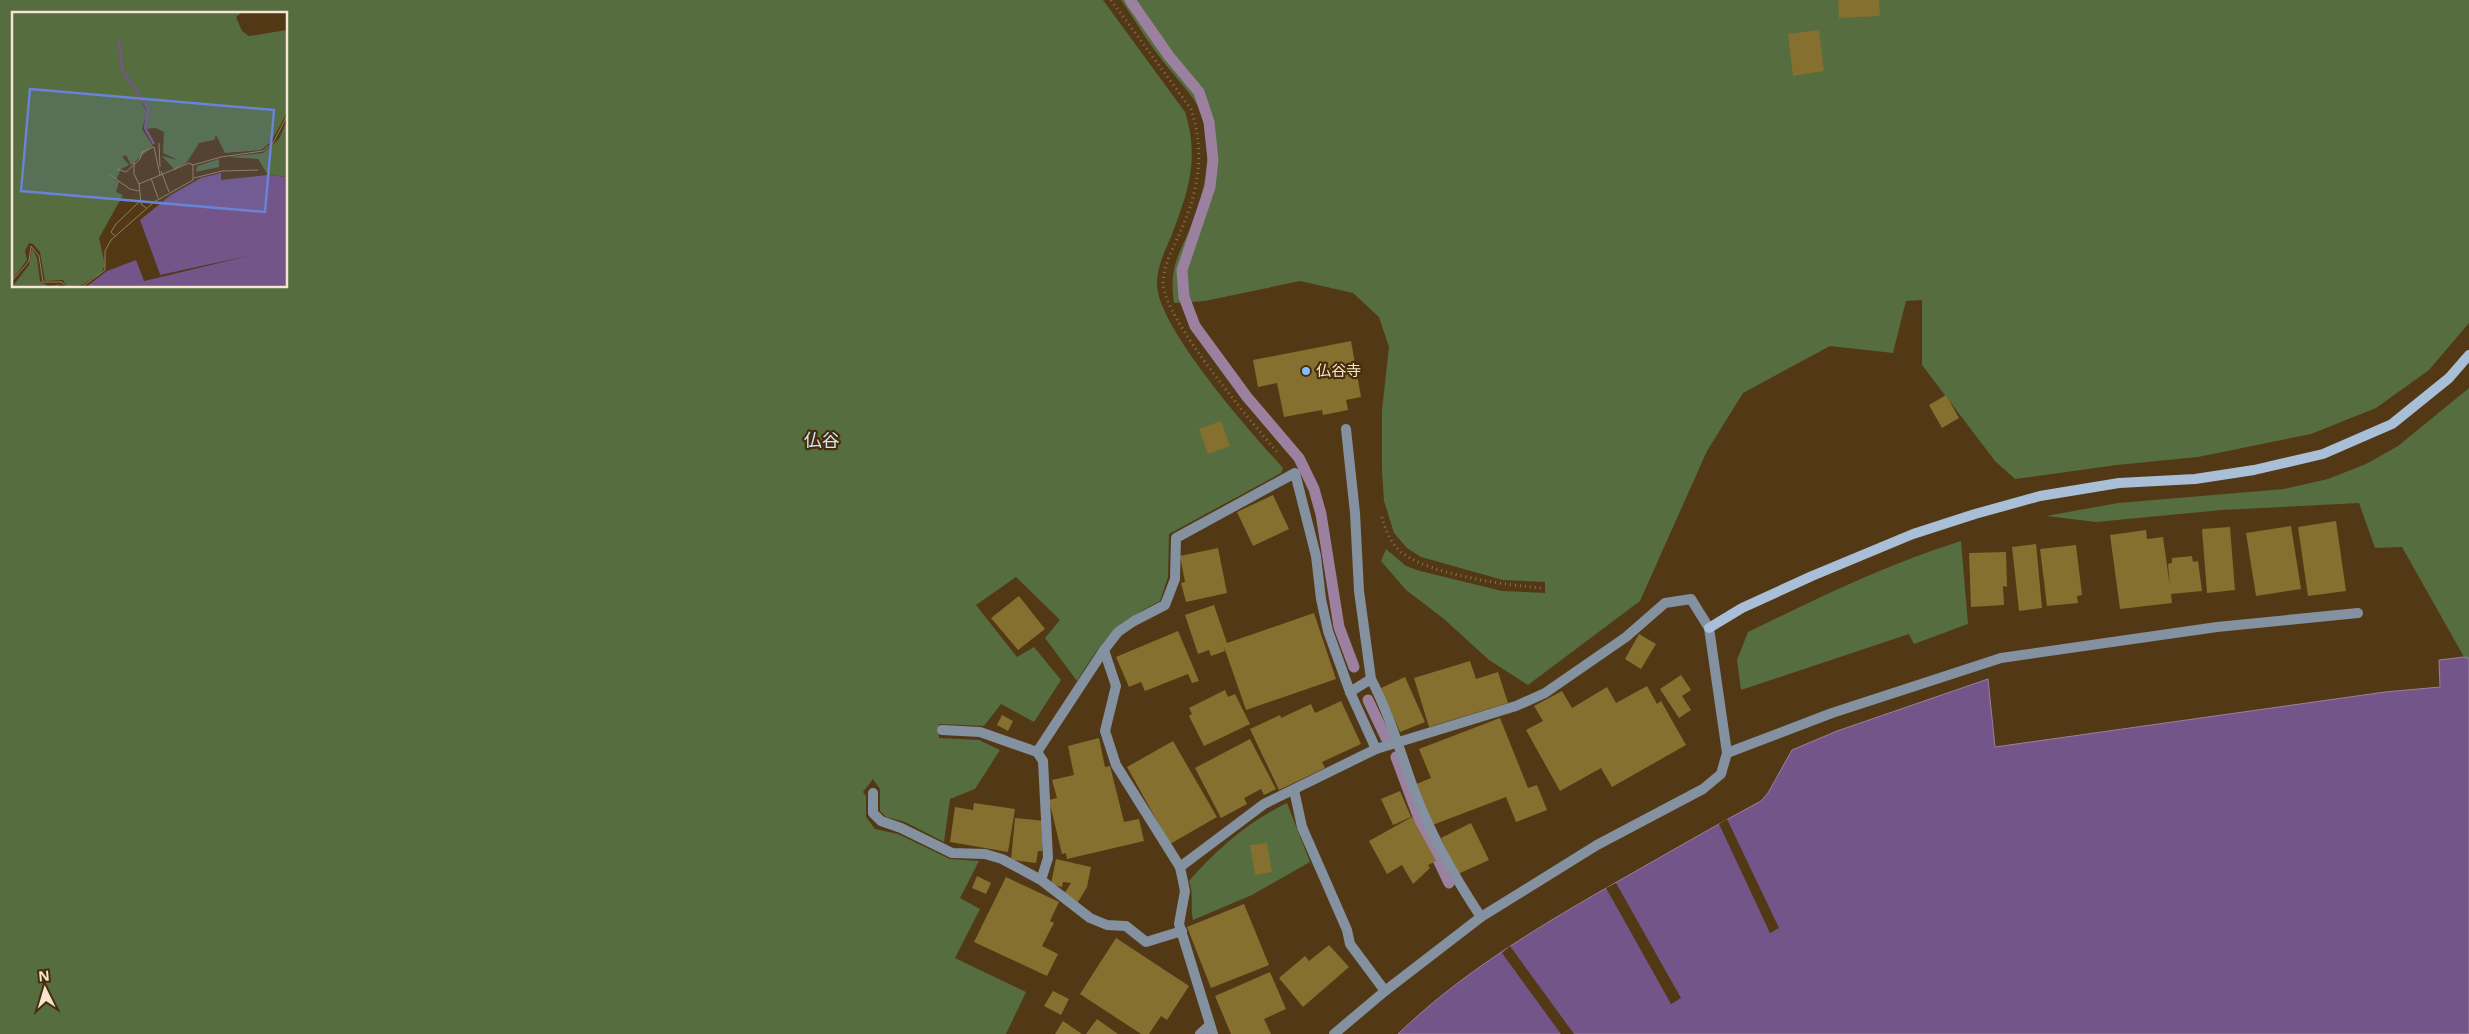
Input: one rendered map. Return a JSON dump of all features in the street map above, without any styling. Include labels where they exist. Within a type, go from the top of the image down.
[{"type":"street","points":[[1709,628],[1742,608],[1812,576],[1913,534],[1975,514],[2040,496],[2119,483],[2195,479],[2254,470],[2323,454],[2392,424],[2449,378],[2469,355]]},
{"type":"street","points":[[1346,429],[1356,513],[1359,591],[1370,679],[1398,742],[1428,824],[1455,877],[1481,917]]},
{"type":"street","points":[[1037,752],[1104,650],[1118,632],[1134,621],[1165,605],[1175,579],[1176,538],[1295,472],[1306,508],[1316,556],[1321,599],[1328,631],[1350,692],[1376,750]]},
{"type":"street","points":[[1180,867],[1264,804],[1376,750],[1516,706],[1545,693],[1626,637],[1665,603],[1691,599],[1709,628],[1727,753],[1721,774],[1703,789],[1598,845],[1481,917],[1385,991],[1334,1034]]},
{"type":"street","points":[[1727,753],[1832,713],[2000,658],[2217,627],[2358,613]]},
{"type":"street","points":[[1104,650],[1116,686],[1105,731],[1116,765],[1180,867],[1185,891],[1180,924],[1212,1029],[1200,1034]]},
{"type":"street","points":[[1350,692],[1370,679]]},
{"type":"street","points":[[942,730],[980,732],[1037,752],[1043,761],[1048,858],[1041,880]]},
{"type":"street","points":[[1294,790],[1302,826],[1347,930],[1350,944],[1385,991]]},
{"type":"street","points":[[873,793],[873,813],[881,821],[901,828],[952,853],[985,854],[1002,859],[1041,880],[1090,918],[1107,925],[1126,926],[1146,942],[1182,931]]},
{"type":"path","points":[[1112,0],[1190,108],[1197,126],[1200,161],[1197,184],[1187,218],[1167,263],[1163,284],[1167,302],[1187,336],[1259,432],[1295,472]]},
{"type":"path","points":[[1379,508],[1387,534],[1401,552],[1418,563],[1503,585],[1542,588]]},
{"type":"green space","points":[[0,0],[1103,0],[1185,112],[1189,129],[1192,145],[1190,176],[1182,205],[1158,272],[1157,284],[1161,303],[1172,326],[1208,379],[1283,468],[1281,473],[1169,534],[1168,577],[1160,601],[1120,625],[1095,653],[1077,681],[1045,638],[1060,620],[1016,577],[976,605],[1017,657],[1034,647],[1061,680],[1034,722],[1001,704],[984,726],[939,724],[939,738],[979,740],[1000,750],[975,789],[950,799],[944,842],[905,822],[886,817],[880,811],[880,789],[873,779],[863,792],[866,796],[866,817],[875,829],[898,834],[950,859],[979,861],[960,898],[980,909],[955,958],[1026,992],[1006,1034],[0,1034]]},
{"type":"green space","points":[[1121,0],[2469,0],[2469,323],[2429,370],[2376,408],[2311,434],[2198,457],[2117,465],[2015,479],[1995,461],[1922,365],[1922,300],[1906,301],[1893,353],[1830,346],[1743,393],[1707,451],[1640,601],[1528,685],[1489,660],[1444,619],[1406,590],[1381,561],[1386,549],[1406,566],[1420,571],[1502,591],[1545,593],[1545,582],[1503,580],[1421,557],[1407,548],[1394,533],[1384,501],[1382,471],[1382,410],[1389,347],[1379,317],[1353,293],[1300,281],[1205,301],[1174,303],[1173,277],[1177,258],[1195,216],[1206,175],[1206,133],[1197,105],[1166,66]]},
{"type":"green space","points":[[2469,388],[2469,658],[2464,657],[2402,547],[2375,548],[2359,503],[2222,510],[2096,522],[2046,516],[2118,503],[2284,489],[2328,479],[2366,464],[2398,446]]},
{"type":"green space","points":[[1961,541],[1968,624],[1914,644],[1909,634],[1741,690],[1737,660],[1748,632],[1880,571]]},
{"type":"green space","points":[[1287,803],[1310,862],[1252,895],[1193,920],[1189,881],[1234,837],[1260,818]]},
{"type":"shaded area","points":[[2469,658],[2469,1034],[1398,1034],[1449,990],[1534,931],[1761,801],[1768,793],[1792,750],[1837,731],[1988,679],[1995,747],[2385,692],[2440,687],[2439,660]]},
{"type":"pier","points":[[1727,819],[1779,928],[1770,933],[1719,824]]},
{"type":"pier","points":[[1616,883],[1681,998],[1671,1004],[1606,888]]},
{"type":"pier","points":[[1510,946],[1574,1034],[1561,1034],[1502,953]]},
{"type":"building","points":[[1838,0],[1879,0],[1880,16],[1839,18]]},
{"type":"building","points":[[1819,30],[1824,71],[1793,76],[1788,34]]},
{"type":"building","name":"仏谷寺","points":[[1351,341],[1361,397],[1346,400],[1348,410],[1323,415],[1322,410],[1284,417],[1277,383],[1258,387],[1253,360]]},
{"type":"building","points":[[1946,395],[1959,418],[1942,428],[1929,405]]},
{"type":"building","points":[[1221,421],[1230,446],[1208,454],[1199,429]]},
{"type":"building","points":[[1273,495],[1289,529],[1253,546],[1237,512]]},
{"type":"building","points":[[2336,521],[2346,591],[2308,596],[2298,527]]},
{"type":"building","points":[[2291,526],[2301,589],[2256,596],[2246,533]]},
{"type":"building","points":[[2230,527],[2235,590],[2207,593],[2202,529]]},
{"type":"building","points":[[2146,530],[2147,539],[2163,537],[2170,587],[2168,564],[2172,563],[2172,558],[2192,556],[2193,562],[2198,561],[2202,591],[2171,594],[2172,603],[2120,609],[2110,535]]},
{"type":"building","points":[[2036,544],[2042,608],[2019,611],[2012,547]]},
{"type":"building","points":[[2076,545],[2082,595],[2077,596],[2078,603],[2047,606],[2040,549]]},
{"type":"building","points":[[1218,548],[1227,593],[1186,602],[1181,583],[1185,582],[1180,556]]},
{"type":"building","points":[[2006,552],[2007,587],[2003,586],[2004,605],[1971,607],[1969,553]]},
{"type":"building","points":[[1019,596],[1045,629],[1018,650],[991,618]]},
{"type":"building","points":[[1214,605],[1227,643],[1314,613],[1336,679],[1246,710],[1223,644],[1225,651],[1211,656],[1209,650],[1198,654],[1185,615]]},
{"type":"building","points":[[1178,631],[1199,681],[1192,683],[1188,674],[1145,691],[1141,682],[1129,687],[1116,657]]},
{"type":"building","points":[[1639,634],[1656,644],[1641,669],[1625,659]]},
{"type":"building","points":[[1470,661],[1476,679],[1498,672],[1508,703],[1429,727],[1414,678]]},
{"type":"building","points":[[1681,675],[1691,690],[1682,696],[1691,710],[1679,718],[1660,689]]},
{"type":"building","points":[[1405,677],[1425,722],[1400,732],[1381,688]]},
{"type":"building","points":[[1647,686],[1657,704],[1661,701],[1686,745],[1612,787],[1601,768],[1560,791],[1526,730],[1543,721],[1534,706],[1562,691],[1572,708],[1607,687],[1616,703]]},
{"type":"building","points":[[1225,690],[1228,697],[1235,694],[1250,724],[1204,746],[1189,716],[1192,714],[1189,708]]},
{"type":"building","points":[[1341,701],[1361,744],[1322,762],[1325,768],[1279,790],[1250,729],[1280,715],[1281,718],[1311,704],[1315,713]]},
{"type":"building","points":[[1002,715],[1013,721],[1008,731],[997,725]]},
{"type":"building","points":[[1500,718],[1528,788],[1537,785],[1547,810],[1516,822],[1506,797],[1430,826],[1414,785],[1431,778],[1419,749]]},
{"type":"building","points":[[1099,738],[1105,767],[1110,766],[1124,822],[1139,819],[1144,841],[1067,859],[1066,853],[1062,854],[1049,800],[1057,798],[1052,780],[1074,775],[1068,746]]},
{"type":"building","points":[[1250,739],[1276,789],[1264,795],[1261,789],[1244,798],[1247,804],[1221,818],[1195,768]]},
{"type":"building","points":[[1173,741],[1217,817],[1170,844],[1127,767]]},
{"type":"building","points":[[1400,791],[1411,817],[1393,825],[1381,799]]},
{"type":"building","points":[[974,803],[1015,809],[1008,852],[950,842],[955,807],[973,810]]},
{"type":"building","points":[[1412,817],[1436,861],[1428,865],[1430,868],[1413,884],[1402,865],[1387,874],[1369,841]]},
{"type":"building","points":[[1015,818],[1045,821],[1042,851],[1038,851],[1036,863],[1011,860]]},
{"type":"building","points":[[1471,823],[1489,860],[1458,874],[1441,838]]},
{"type":"building","points":[[1267,843],[1272,872],[1255,875],[1250,845]]},
{"type":"building","points":[[1056,859],[1091,867],[1087,887],[1075,907],[1064,894],[1071,883],[1063,882],[1062,887],[1051,884]]},
{"type":"building","points":[[977,876],[991,883],[986,894],[972,888]]},
{"type":"building","points":[[1006,877],[1059,902],[1050,921],[1054,923],[1042,946],[1058,954],[1047,976],[974,942]]},
{"type":"building","points":[[1244,904],[1269,965],[1211,988],[1187,927]]},
{"type":"building","points":[[1116,938],[1189,986],[1167,1020],[1161,1016],[1149,1034],[1141,1034],[1080,994]]},
{"type":"building","points":[[1329,945],[1349,967],[1303,1007],[1279,978],[1305,956],[1309,961]]},
{"type":"building","points":[[1270,972],[1286,1009],[1264,1019],[1271,1034],[1231,1034],[1215,996]]},
{"type":"building","points":[[1053,991],[1069,999],[1061,1015],[1044,1006]]},
{"type":"building","points":[[1097,1019],[1118,1034],[1086,1034]]},
{"type":"building","points":[[1063,1021],[1082,1034],[1055,1034]]},
{"type":"waterway","points":[[1130,0],[1169,56],[1199,92],[1209,122],[1213,160],[1210,187],[1182,270],[1184,297],[1195,326],[1247,397],[1299,458],[1314,489],[1321,514],[1339,627],[1354,667]]},
{"type":"waterway","points":[[1368,700],[1386,738]]},
{"type":"waterway","points":[[1396,757],[1421,824],[1449,883]]},
{"type":"place","name":"仏谷寺","points":[[1306,371]]},
{"type":"district","name":"仏谷","points":[[822,441]]}]
